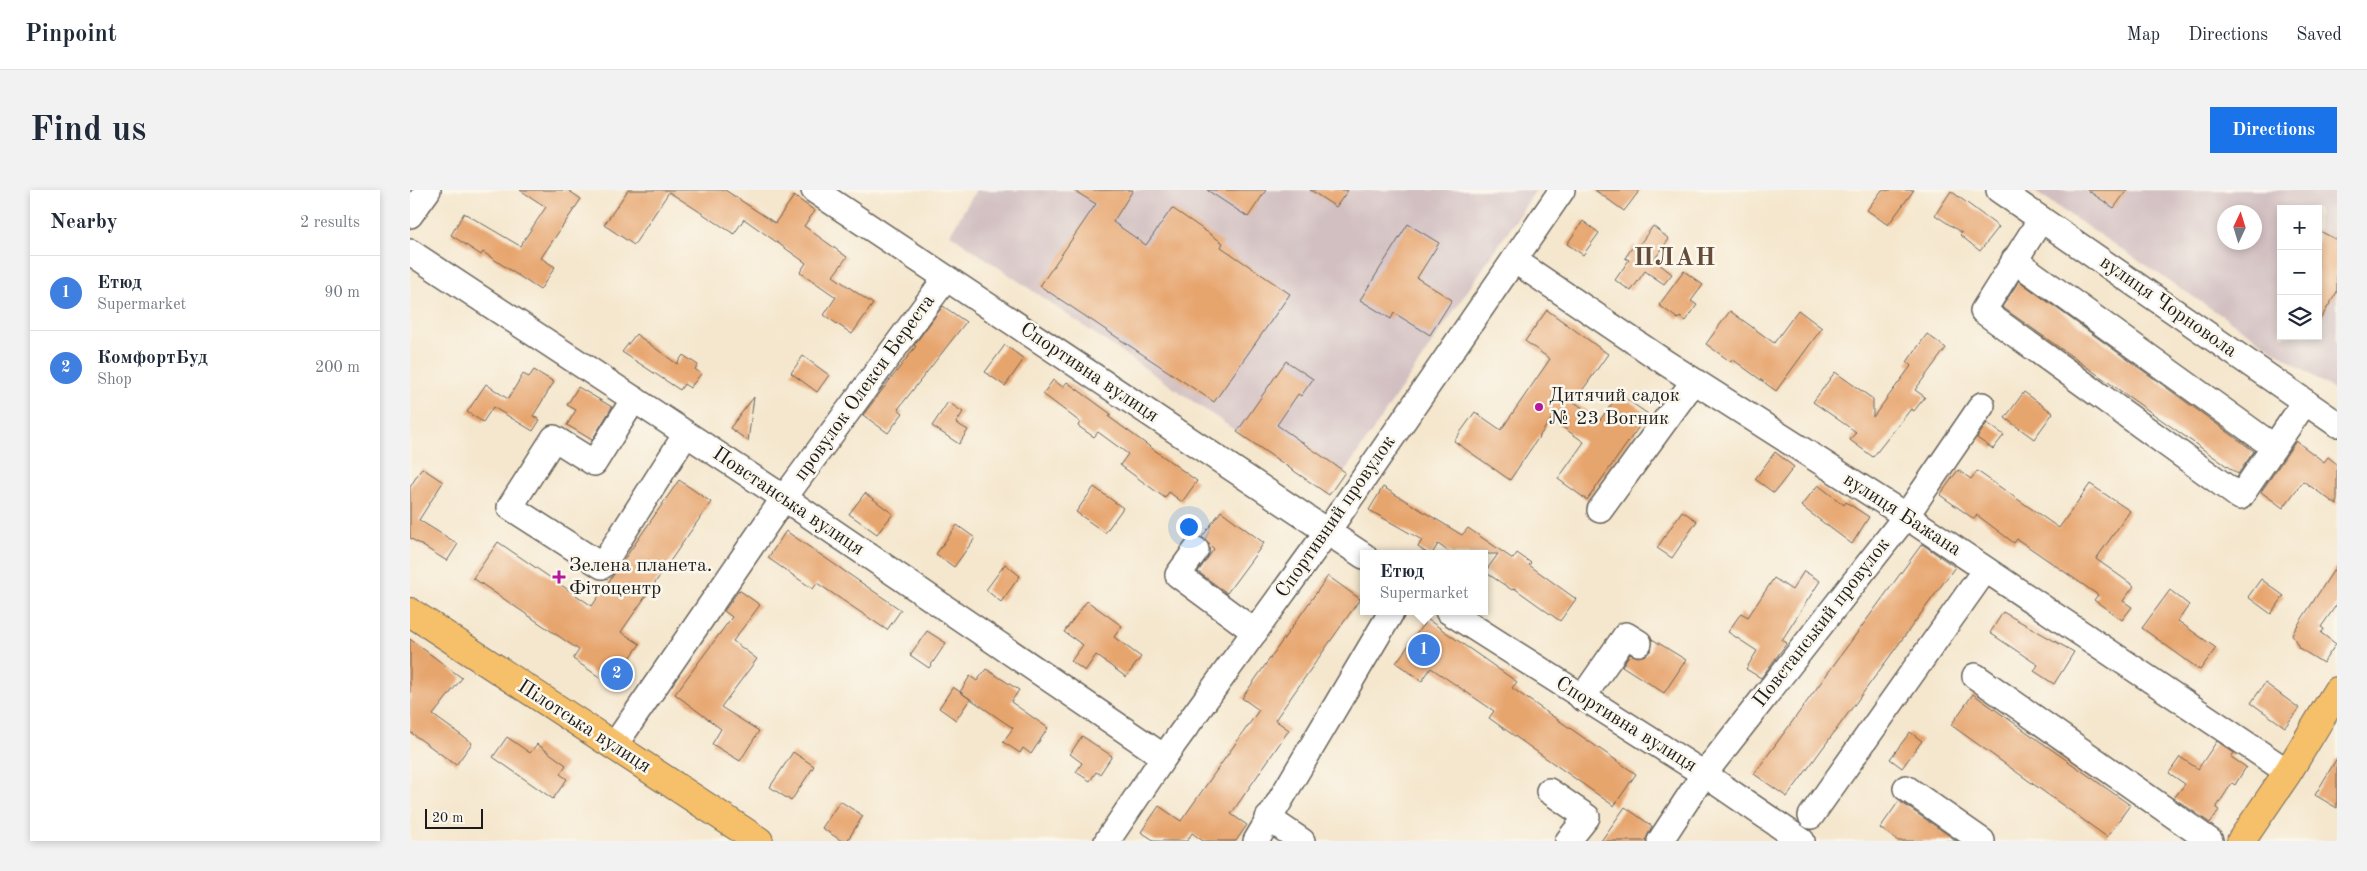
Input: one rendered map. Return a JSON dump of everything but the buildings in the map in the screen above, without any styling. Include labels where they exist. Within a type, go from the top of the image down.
[{"type":"main road","name":"Пілотська вулиця","points":[[410,612],[759,841]]},
{"type":"main road","points":[[2241,841],[2288,772],[2337,691]]},
{"type":"street","points":[[410,215],[428,190]]},
{"type":"street","name":"Спортивна вулиця","points":[[814,190],[1360,553]]},
{"type":"street","name":"Спортивний провулок","points":[[1107,841],[1164,757],[1327,532],[1562,190]]},
{"type":"street","name":"вулиця Чорновола","points":[[2000,190],[2337,424]]},
{"type":"street","points":[[2041,219],[1983,310],[2240,496],[2305,402]]},
{"type":"street","name":"Повстанська вулиця","points":[[410,252],[784,498],[1164,757]]},
{"type":"street","name":"вулиця Бажана","points":[[1514,260],[1694,381],[1906,516],[2288,772]]},
{"type":"street","points":[[2014,260],[2274,447]]},
{"type":"street","name":"провулок Олекси Береста","points":[[614,746],[784,498],[946,278]]},
{"type":"street","points":[[1600,510],[1694,381]]},
{"type":"street","points":[[634,399],[594,463],[554,438],[510,507],[602,566],[686,434]]},
{"type":"street","name":"Повстанський провулок","points":[[1660,841],[1704,774],[1906,516],[1982,405]]},
{"type":"street","points":[[1196,550],[1178,576],[1255,632]]},
{"type":"street","points":[[1811,816],[1985,570]]},
{"type":"street","points":[[1256,841],[1390,615]]},
{"type":"street","name":"Спортивна вулиця","points":[[1454,615],[1704,774],[1802,841]]},
{"type":"street","points":[[1582,698],[1626,635],[1639,644]]},
{"type":"street","points":[[1975,676],[2210,841]]},
{"type":"street","points":[[1906,788],[1982,841]]},
{"type":"street","points":[[1549,791],[1587,817],[1568,841]]},
{"type":"street","points":[[1268,818],[1302,841]]},
{"type":"shaded area","points":[[976,190],[1536,190],[1329,495],[950,234]]},
{"type":"shaded area","points":[[2032,190],[2337,190],[2337,392]]},
{"type":"place","name":"Дитячий садок № 23 Вогник","points":[[1539,407]]},
{"type":"place","name":"Зелена планета. Фітоцентр","points":[[559,577]]},
{"type":"place","name":"Етюд","points":[[1424,650]]},
{"type":"place","name":"КомфортБуд","points":[[617,674]]},
{"type":"district","name":"ПЛАН","points":[[1675,258]]}]
